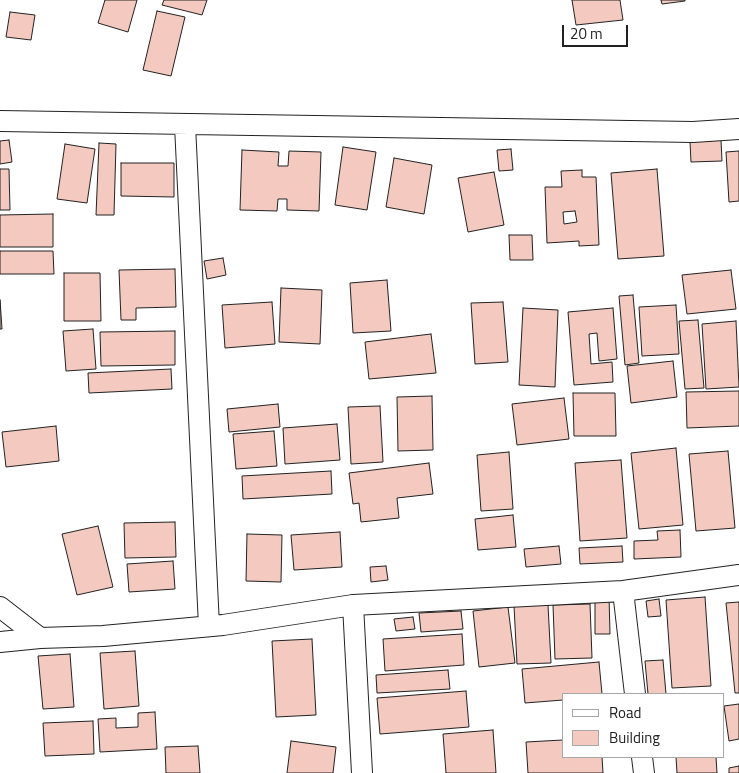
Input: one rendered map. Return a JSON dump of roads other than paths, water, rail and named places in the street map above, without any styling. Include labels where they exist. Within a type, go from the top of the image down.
[{"type":"street","points":[[0,122],[693,132],[739,129]]},
{"type":"street","points":[[186,125],[209,626]]},
{"type":"street","points":[[0,642],[40,638],[103,636],[209,626],[353,605],[623,591],[739,575]]},
{"type":"street","points":[[623,591],[635,693]]},
{"type":"street","points":[[353,605],[362,773]]},
{"type":"street","points":[[0,608],[40,638]]},
{"type":"street","points":[[642,758],[644,773]]}]
